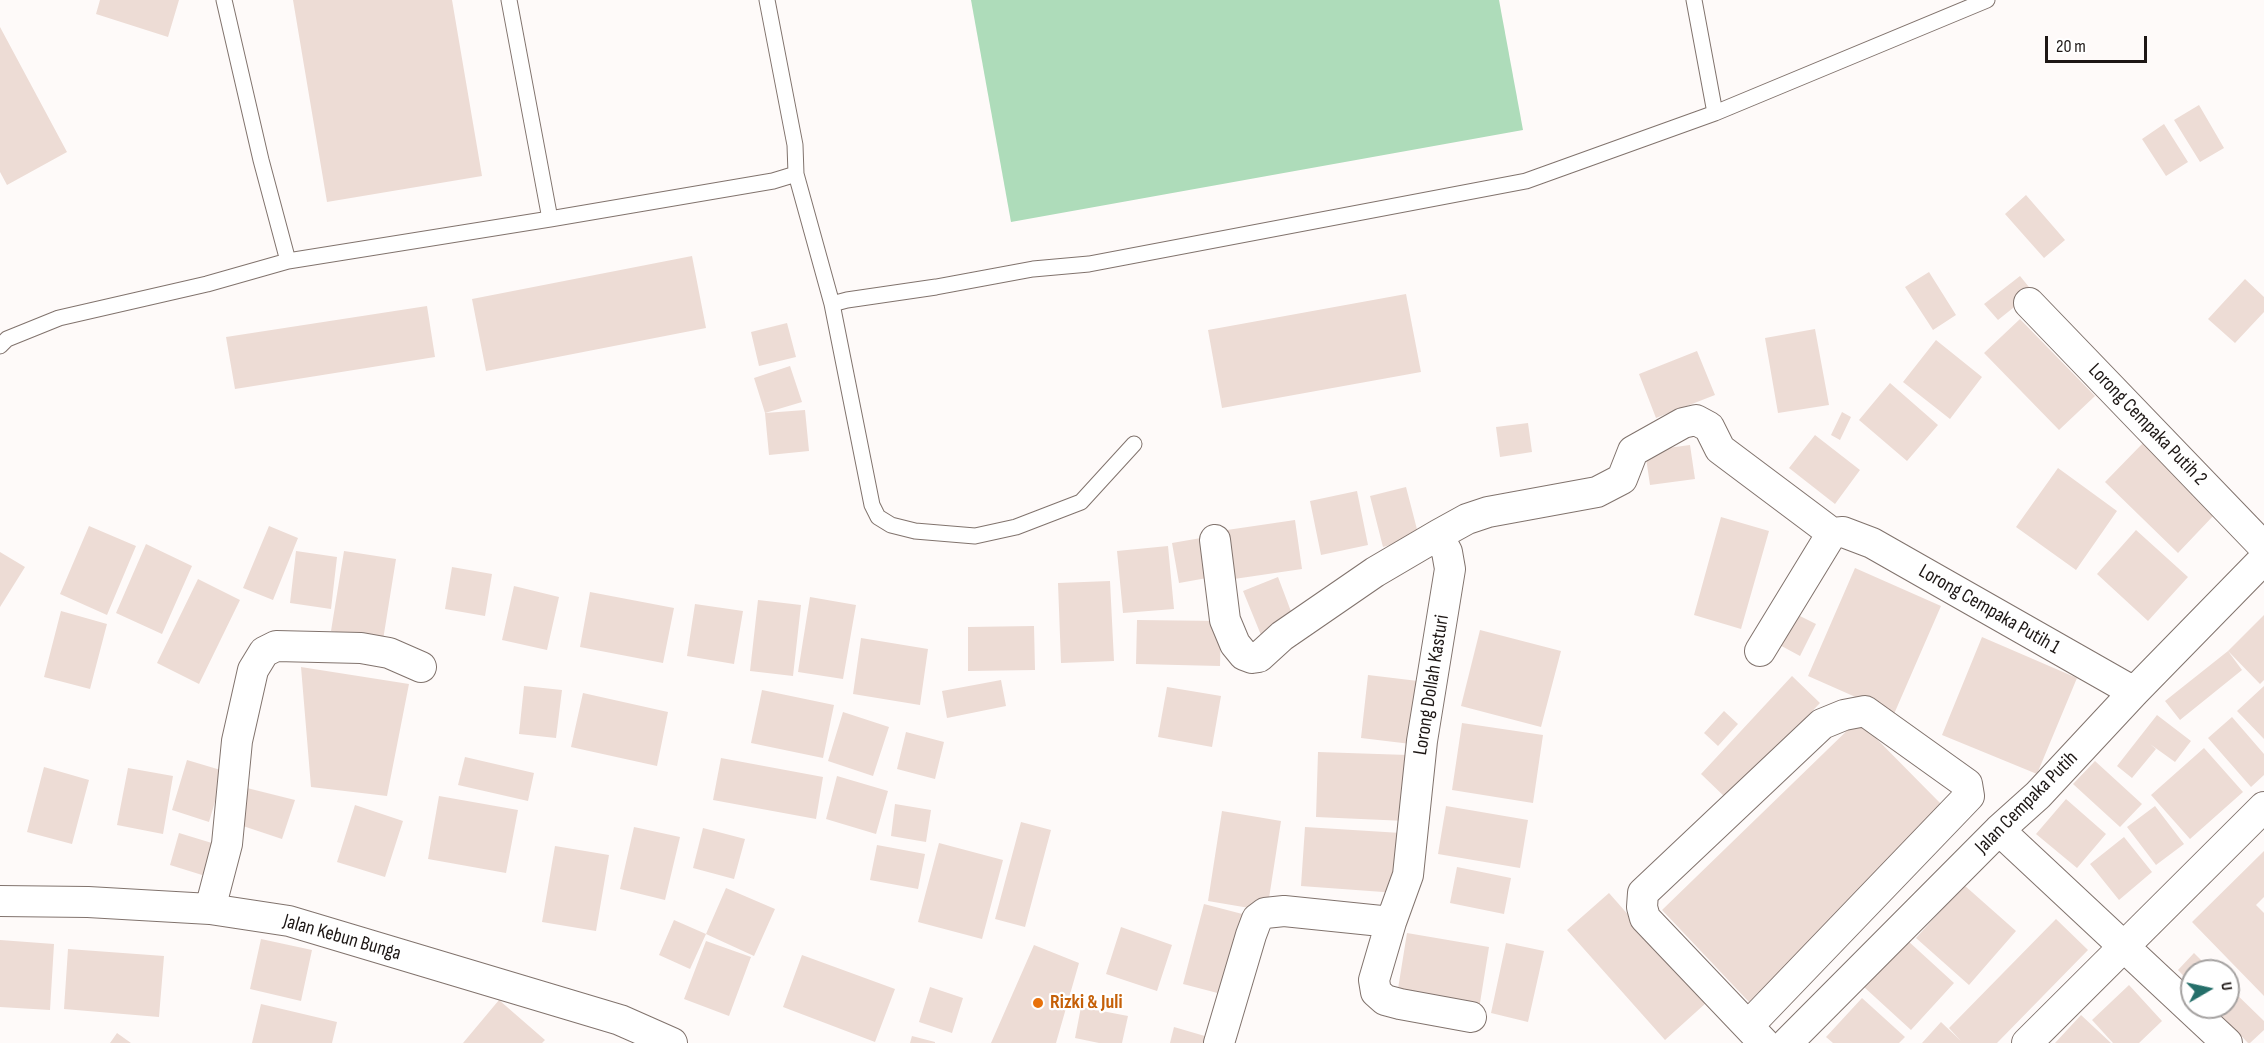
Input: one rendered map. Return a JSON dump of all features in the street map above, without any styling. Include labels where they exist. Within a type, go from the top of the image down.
[{"type":"street","name":"Lorong Cempaka Putih 2","points":[[2029,303],[2264,547]]},
{"type":"street","name":"Lorong Cempaka Putih 1","points":[[1438,535],[1467,519],[1488,512],[1597,492],[1622,479],[1633,451],[1683,423],[1696,420],[1709,427],[1720,449],[1837,533],[1872,543],[2134,692]]},
{"type":"street","points":[[1760,651],[1837,533]]},
{"type":"street","points":[[1215,540],[1225,620],[1235,644],[1244,655],[1252,658],[1259,657],[1282,636],[1375,572],[1438,535]]},
{"type":"street","name":"Lorong Dollah Kasturi","points":[[1438,535],[1447,552],[1450,568],[1422,741],[1408,875],[1374,980],[1376,992],[1385,1000],[1471,1017]]},
{"type":"street","name":"Jalan Cempaka Putih","points":[[1787,1043],[1999,830],[2038,795],[2134,692],[2264,559]]},
{"type":"street","points":[[210,909],[227,844],[237,741],[253,670],[264,652],[276,646],[361,648],[388,653],[421,667]]},
{"type":"street","points":[[1865,711],[1967,784],[1969,796],[1756,1034],[1645,918],[1642,893],[1822,724],[1844,715],[1865,711]]},
{"type":"street","points":[[2027,1043],[2264,807]]},
{"type":"street","points":[[1999,830],[2227,1043]]},
{"type":"street","name":"Jalan Kebun Bunga","points":[[0,900],[210,909],[300,924],[620,1020],[672,1043]]},
{"type":"street","points":[[1219,1043],[1251,935],[1257,919],[1265,913],[1284,911],[1391,922]]},
{"type":"lane","points":[[224,0],[261,160],[288,261]]},
{"type":"lane","points":[[509,0],[550,219]]},
{"type":"lane","points":[[767,0],[795,145],[796,174],[832,304],[872,505],[878,517],[891,525],[915,531],[975,536],[1016,527],[1081,502],[1134,444]]},
{"type":"lane","points":[[1694,0],[1715,112]]},
{"type":"lane","points":[[832,304],[1033,269],[1089,264],[1526,181],[1715,112],[1987,0]]},
{"type":"lane","points":[[0,346],[7,339],[59,318],[207,284],[288,261],[774,182],[796,174]]},
{"type":"green space","points":[[971,0],[1499,0],[1523,130],[1011,222]]},
{"type":"building","points":[[100,0],[179,0],[168,37],[96,14]]},
{"type":"building","points":[[293,0],[452,0],[482,176],[327,202]]},
{"type":"building","points":[[0,27],[67,152],[7,185],[0,172]]},
{"type":"building","points":[[2199,105],[2224,148],[2200,162],[2174,120]]},
{"type":"building","points":[[2164,124],[2188,162],[2166,176],[2142,139]]},
{"type":"building","points":[[2026,195],[2065,240],[2044,258],[2005,214]]},
{"type":"building","points":[[692,256],[706,328],[486,371],[472,299]]},
{"type":"building","points":[[1929,272],[1956,315],[1933,330],[1905,287]]},
{"type":"building","points":[[2020,276],[2033,292],[1998,320],[1984,304]]},
{"type":"building","points":[[2245,279],[2264,297],[2264,312],[2235,343],[2208,319]]},
{"type":"building","points":[[1406,294],[1421,372],[1222,408],[1208,330]]},
{"type":"building","points":[[427,306],[435,357],[235,389],[226,337]]},
{"type":"building","points":[[2020,319],[2095,396],[2059,430],[1984,353]]},
{"type":"building","points":[[787,323],[796,357],[759,366],[751,332]]},
{"type":"building","points":[[1815,329],[1829,405],[1778,413],[1765,338]]},
{"type":"building","points":[[1936,340],[1982,377],[1950,419],[1903,382]]},
{"type":"building","points":[[1697,351],[1715,395],[1656,418],[1639,374]]},
{"type":"building","points":[[790,366],[802,402],[765,413],[754,378]]},
{"type":"building","points":[[1890,383],[1938,425],[1907,461],[1859,420]]},
{"type":"building","points":[[805,410],[809,451],[769,455],[765,413]]},
{"type":"building","points":[[1842,412],[1851,417],[1840,440],[1831,435]]},
{"type":"building","points":[[1528,423],[1532,452],[1500,457],[1496,427]]},
{"type":"building","points":[[1815,435],[1860,470],[1835,504],[1789,468]]},
{"type":"building","points":[[2143,443],[2215,514],[2178,553],[2105,482]]},
{"type":"building","points":[[1690,445],[1695,479],[1650,485],[1645,451]]},
{"type":"building","points":[[2058,468],[2117,511],[2076,570],[2016,527]]},
{"type":"building","points":[[1406,487],[1419,537],[1383,547],[1370,496]]},
{"type":"building","points":[[1357,491],[1368,545],[1321,555],[1310,501]]},
{"type":"building","points":[[1721,517],[1769,531],[1741,629],[1694,615]]},
{"type":"building","points":[[1295,520],[1302,569],[1234,579],[1227,530]]},
{"type":"building","points":[[89,526],[136,546],[107,615],[60,594]]},
{"type":"building","points":[[269,526],[298,538],[273,600],[243,588]]},
{"type":"building","points":[[2136,530],[2188,577],[2148,621],[2097,574]]},
{"type":"building","points":[[1201,538],[1207,578],[1179,583],[1172,543]]},
{"type":"building","points":[[146,544],[192,566],[162,634],[116,613]]},
{"type":"building","points":[[1168,546],[1174,609],[1123,613],[1117,551]]},
{"type":"building","points":[[296,551],[337,557],[331,609],[290,603]]},
{"type":"building","points":[[344,551],[396,559],[383,640],[331,631]]},
{"type":"building","points":[[0,552],[25,567],[0,607]]},
{"type":"building","points":[[452,567],[492,574],[485,616],[445,609]]},
{"type":"building","points":[[1855,568],[1941,606],[1894,714],[1808,676]]},
{"type":"building","points":[[1278,577],[1295,622],[1261,635],[1243,591]]},
{"type":"building","points":[[198,579],[240,600],[199,684],[157,663]]},
{"type":"building","points":[[1110,581],[1114,661],[1061,663],[1058,583]]},
{"type":"building","points":[[514,586],[559,597],[547,650],[502,640]]},
{"type":"building","points":[[590,592],[674,608],[663,663],[580,647]]},
{"type":"building","points":[[810,597],[856,605],[843,679],[798,672]]},
{"type":"building","points":[[758,600],[801,605],[793,676],[750,671]]},
{"type":"building","points":[[695,604],[743,611],[734,664],[687,656]]},
{"type":"building","points":[[61,611],[107,624],[90,689],[44,677]]},
{"type":"building","points":[[1792,612],[1816,624],[1800,656],[1776,643]]},
{"type":"building","points":[[2264,615],[2264,680],[2260,684],[2228,651]]},
{"type":"building","points":[[1137,620],[1221,621],[1220,666],[1136,664]]},
{"type":"building","points":[[1034,626],[1035,670],[968,671],[968,627]]},
{"type":"building","points":[[1480,630],[1561,651],[1541,727],[1461,706]]},
{"type":"building","points":[[1982,637],[2077,678],[2037,774],[1942,735]]},
{"type":"building","points":[[861,638],[928,649],[920,705],[853,694]]},
{"type":"building","points":[[2228,651],[2242,670],[2180,720],[2165,701]]},
{"type":"building","points":[[301,667],[409,684],[387,796],[311,787]]},
{"type":"building","points":[[1368,675],[1418,681],[1411,744],[1361,738]]},
{"type":"building","points":[[1792,676],[1820,703],[1728,800],[1701,774]]},
{"type":"building","points":[[1001,680],[1006,706],[947,718],[942,691]]},
{"type":"building","points":[[524,686],[562,690],[556,738],[519,734]]},
{"type":"building","points":[[2264,686],[2264,739],[2237,711]]},
{"type":"building","points":[[1167,687],[1221,696],[1212,747],[1158,737]]},
{"type":"building","points":[[762,690],[834,705],[823,758],[751,743]]},
{"type":"building","points":[[583,693],[668,712],[657,766],[571,747]]},
{"type":"building","points":[[1724,711],[1738,724],[1718,746],[1704,733]]},
{"type":"building","points":[[843,712],[889,727],[873,776],[828,761]]},
{"type":"building","points":[[2157,715],[2191,741],[2175,762],[2150,744],[2156,749],[2132,778],[2117,766]]},
{"type":"building","points":[[2232,717],[2264,754],[2264,775],[2251,787],[2208,738]]},
{"type":"building","points":[[1858,720],[1943,806],[1749,1002],[1662,910]]},
{"type":"building","points":[[1462,723],[1543,735],[1533,803],[1452,790]]},
{"type":"building","points":[[906,732],[944,742],[935,779],[897,769]]},
{"type":"building","points":[[2204,748],[2243,792],[2190,839],[2151,795]]},
{"type":"building","points":[[1318,752],[1408,755],[1406,821],[1316,817]]},
{"type":"building","points":[[465,757],[534,773],[528,801],[458,785]]},
{"type":"building","points":[[721,758],[823,777],[816,819],[713,800]]},
{"type":"building","points":[[187,760],[224,771],[209,822],[172,810]]},
{"type":"building","points":[[2095,761],[2142,804],[2120,827],[2073,784]]},
{"type":"building","points":[[44,767],[89,780],[72,844],[27,832]]},
{"type":"building","points":[[128,768],[173,776],[163,834],[117,825]]},
{"type":"building","points":[[837,776],[888,791],[876,834],[826,819]]},
{"type":"building","points":[[243,787],[295,800],[282,839],[240,825]]},
{"type":"building","points":[[439,796],[518,810],[506,873],[428,859]]},
{"type":"building","points":[[2066,799],[2106,834],[2077,868],[2036,834]]},
{"type":"building","points":[[895,804],[931,810],[926,842],[891,836]]},
{"type":"building","points":[[355,805],[403,821],[385,877],[337,862]]},
{"type":"building","points":[[1446,806],[1528,820],[1520,868],[1438,854]]},
{"type":"building","points":[[2155,806],[2184,844],[2156,865],[2127,827]]},
{"type":"building","points":[[1222,811],[1281,821],[1267,911],[1208,901]]},
{"type":"building","points":[[1021,822],[1051,830],[1025,927],[995,919]]},
{"type":"building","points":[[634,827],[680,837],[665,900],[620,889]]},
{"type":"building","points":[[1305,827],[1401,833],[1397,893],[1301,886]]},
{"type":"building","points":[[703,828],[745,839],[734,879],[693,868]]},
{"type":"building","points":[[179,833],[225,847],[215,879],[170,865]]},
{"type":"building","points":[[2124,837],[2152,872],[2119,900],[2090,864]]},
{"type":"building","points":[[939,843],[1003,860],[982,939],[918,922]]},
{"type":"building","points":[[877,845],[925,854],[918,889],[870,880]]},
{"type":"building","points":[[555,846],[609,855],[596,931],[542,922]]},
{"type":"building","points":[[2264,851],[2264,897],[2256,905],[2264,913],[2264,996],[2240,971],[2240,959],[2228,959],[2192,922]]},
{"type":"building","points":[[1457,867],[1511,878],[1504,914],[1450,903]]},
{"type":"building","points":[[1964,885],[2016,931],[1969,985],[1916,938]]},
{"type":"building","points":[[726,888],[775,909],[754,956],[706,934]]},
{"type":"building","points":[[1609,893],[1706,1003],[1665,1040],[1567,930]]},
{"type":"building","points":[[1204,904],[1250,916],[1229,996],[1183,984]]},
{"type":"building","points":[[2056,919],[2088,950],[1997,1043],[1922,1043],[1941,1022],[1961,1041],[1949,1028]]},
{"type":"building","points":[[674,920],[706,934],[690,969],[659,955]]},
{"type":"building","points":[[1121,927],[1172,945],[1157,991],[1106,974]]},
{"type":"building","points":[[1407,933],[1489,947],[1479,1009],[1397,995]]},
{"type":"building","points":[[261,939],[312,950],[301,1001],[250,989]]},
{"type":"building","points":[[0,940],[54,944],[50,1010],[0,1007]]},
{"type":"building","points":[[1907,940],[1954,983],[1911,1030],[1864,987]]},
{"type":"building","points":[[706,941],[751,957],[729,1016],[684,999]]},
{"type":"building","points":[[1506,943],[1544,951],[1528,1022],[1491,1013]]},
{"type":"building","name":"Rizki & Juli","points":[[1034,945],[1079,963],[1056,1043],[991,1043]]},
{"type":"building","points":[[68,949],[164,956],[159,1017],[64,1009]]},
{"type":"building","points":[[2194,953],[2200,959],[2188,959]]},
{"type":"building","points":[[802,955],[895,989],[875,1042],[783,1007]]},
{"type":"building","points":[[2129,985],[2162,1021],[2139,1043],[2113,1043],[2092,1020]]},
{"type":"building","points":[[930,987],[963,998],[952,1033],[919,1022]]},
{"type":"building","points":[[1862,998],[1905,1037],[1899,1043],[1833,1043],[1826,1037]]},
{"type":"building","points":[[2240,998],[2264,1021],[2264,1030],[2248,1043],[2225,1019],[2240,1019]]},
{"type":"building","points":[[499,1000],[545,1040],[542,1043],[463,1043]]},
{"type":"building","points":[[261,1004],[337,1022],[332,1043],[252,1043]]},
{"type":"building","points":[[1081,1007],[1128,1016],[1122,1043],[1099,1043],[1075,1038]]},
{"type":"building","points":[[2081,1015],[2111,1043],[2055,1043]]},
{"type":"building","points":[[1174,1027],[1215,1039],[1214,1043],[1170,1043]]},
{"type":"building","points":[[117,1033],[131,1043],[110,1043]]},
{"type":"building","points":[[912,1036],[935,1042],[935,1043],[910,1043]]},
{"type":"place","name":"Rizki & Juli","points":[[1038,1003]]}]
